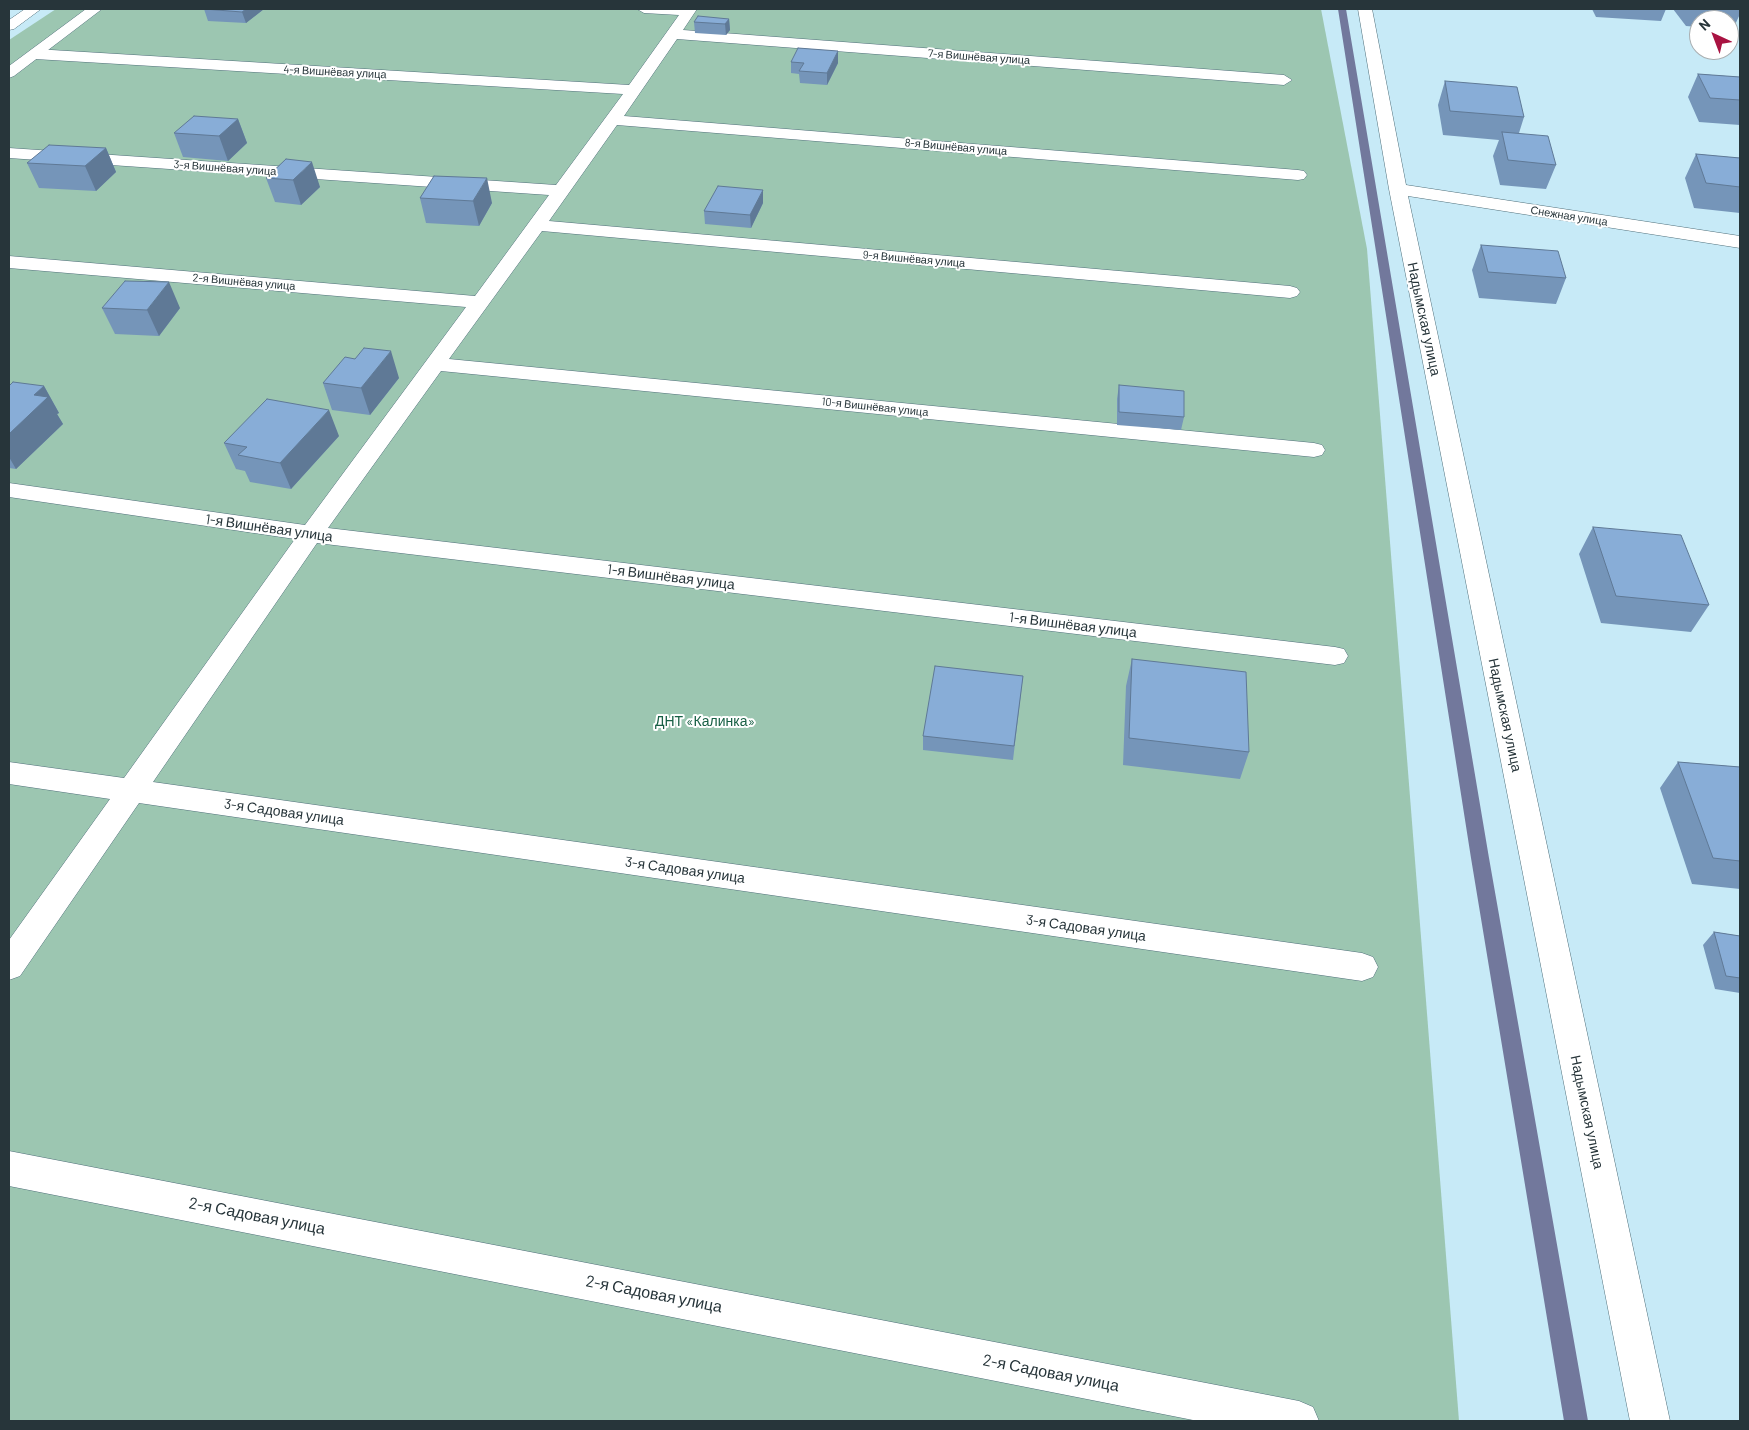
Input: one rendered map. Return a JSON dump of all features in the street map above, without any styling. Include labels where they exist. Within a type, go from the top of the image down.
[{"type":"street","points":[[9,26],[34,9]]},
{"type":"street","points":[[9,73],[95,9]]},
{"type":"street","points":[[644,9],[689,10]]},
{"type":"street","name":"Надымская улица","points":[[1365,9],[1398,189],[1650,1421]]},
{"type":"street","points":[[9,966],[311,534],[613,120],[689,10]]},
{"type":"street","name":"7-я Вишнёвая улица","points":[[673,34],[1284,80]]},
{"type":"street","name":"4-я Вишнёвая улица","points":[[35,54],[634,90]]},
{"type":"street","name":"8-я Вишнёвая улица","points":[[613,120],[1298,175]]},
{"type":"street","name":"3-я Вишнёвая улица","points":[[9,153],[561,191]]},
{"type":"street","name":"Снежная улица","points":[[1398,189],[1740,242]]},
{"type":"street","name":"9-я Вишнёвая улица","points":[[537,225],[1290,292]]},
{"type":"street","name":"2-я Вишнёвая улица","points":[[9,262],[480,302]]},
{"type":"street","name":"10-я Вишнёвая улица","points":[[435,364],[1314,450]]},
{"type":"street","name":"1-я Вишнёвая улица","points":[[9,490],[311,534],[1335,656]]},
{"type":"street","name":"3-я Садовая улица","points":[[9,773],[1362,967]]},
{"type":"street","name":"2-я Садовая улица","points":[[9,1168],[1299,1421]]},
{"type":"green space","name":"ДНТ «Калинка»","points":[[56,9],[1321,9],[1367,249],[1459,1421],[9,1421],[9,40]]},
{"type":"building","points":[[204,9],[246,9],[242,12]]},
{"type":"building","points":[[698,16],[729,19],[725,24],[694,22]]},
{"type":"building","points":[[798,48],[838,51],[827,73],[799,71],[804,63],[791,62]]},
{"type":"building","points":[[1698,74],[1740,77],[1740,100],[1710,98]]},
{"type":"building","points":[[1445,81],[1517,87],[1524,117],[1450,111]]},
{"type":"building","points":[[194,116],[238,119],[219,136],[174,133]]},
{"type":"building","points":[[1502,132],[1548,136],[1556,165],[1508,160]]},
{"type":"building","points":[[49,145],[106,148],[85,166],[27,163]]},
{"type":"building","points":[[1696,154],[1740,158],[1740,187],[1706,183]]},
{"type":"building","points":[[286,159],[312,162],[293,180],[266,178]]},
{"type":"building","points":[[434,176],[487,178],[473,201],[420,198]]},
{"type":"building","points":[[718,186],[763,190],[750,215],[704,211]]},
{"type":"building","points":[[1481,245],[1558,251],[1566,278],[1488,272]]},
{"type":"building","points":[[125,281],[169,282],[147,310],[102,308]]},
{"type":"building","points":[[364,348],[391,351],[361,388],[323,383],[345,357],[355,359]]},
{"type":"building","points":[[13,382],[44,386],[34,395],[48,397],[9,434],[9,386]]},
{"type":"building","points":[[1119,385],[1184,391],[1184,417],[1119,412]]},
{"type":"building","points":[[267,399],[329,410],[280,463],[238,455],[247,447],[224,443]]},
{"type":"building","points":[[1593,527],[1681,535],[1709,605],[1616,596]]},
{"type":"building","points":[[1132,659],[1246,672],[1249,752],[1129,738]]},
{"type":"building","points":[[935,666],[1023,676],[1014,746],[923,736]]},
{"type":"building","points":[[1678,762],[1740,767],[1740,861],[1713,858]]},
{"type":"building","points":[[1714,932],[1740,936],[1740,978],[1726,976]]},
{"type":"waterway","points":[[1342,9],[1480,858],[1576,1421]]}]
